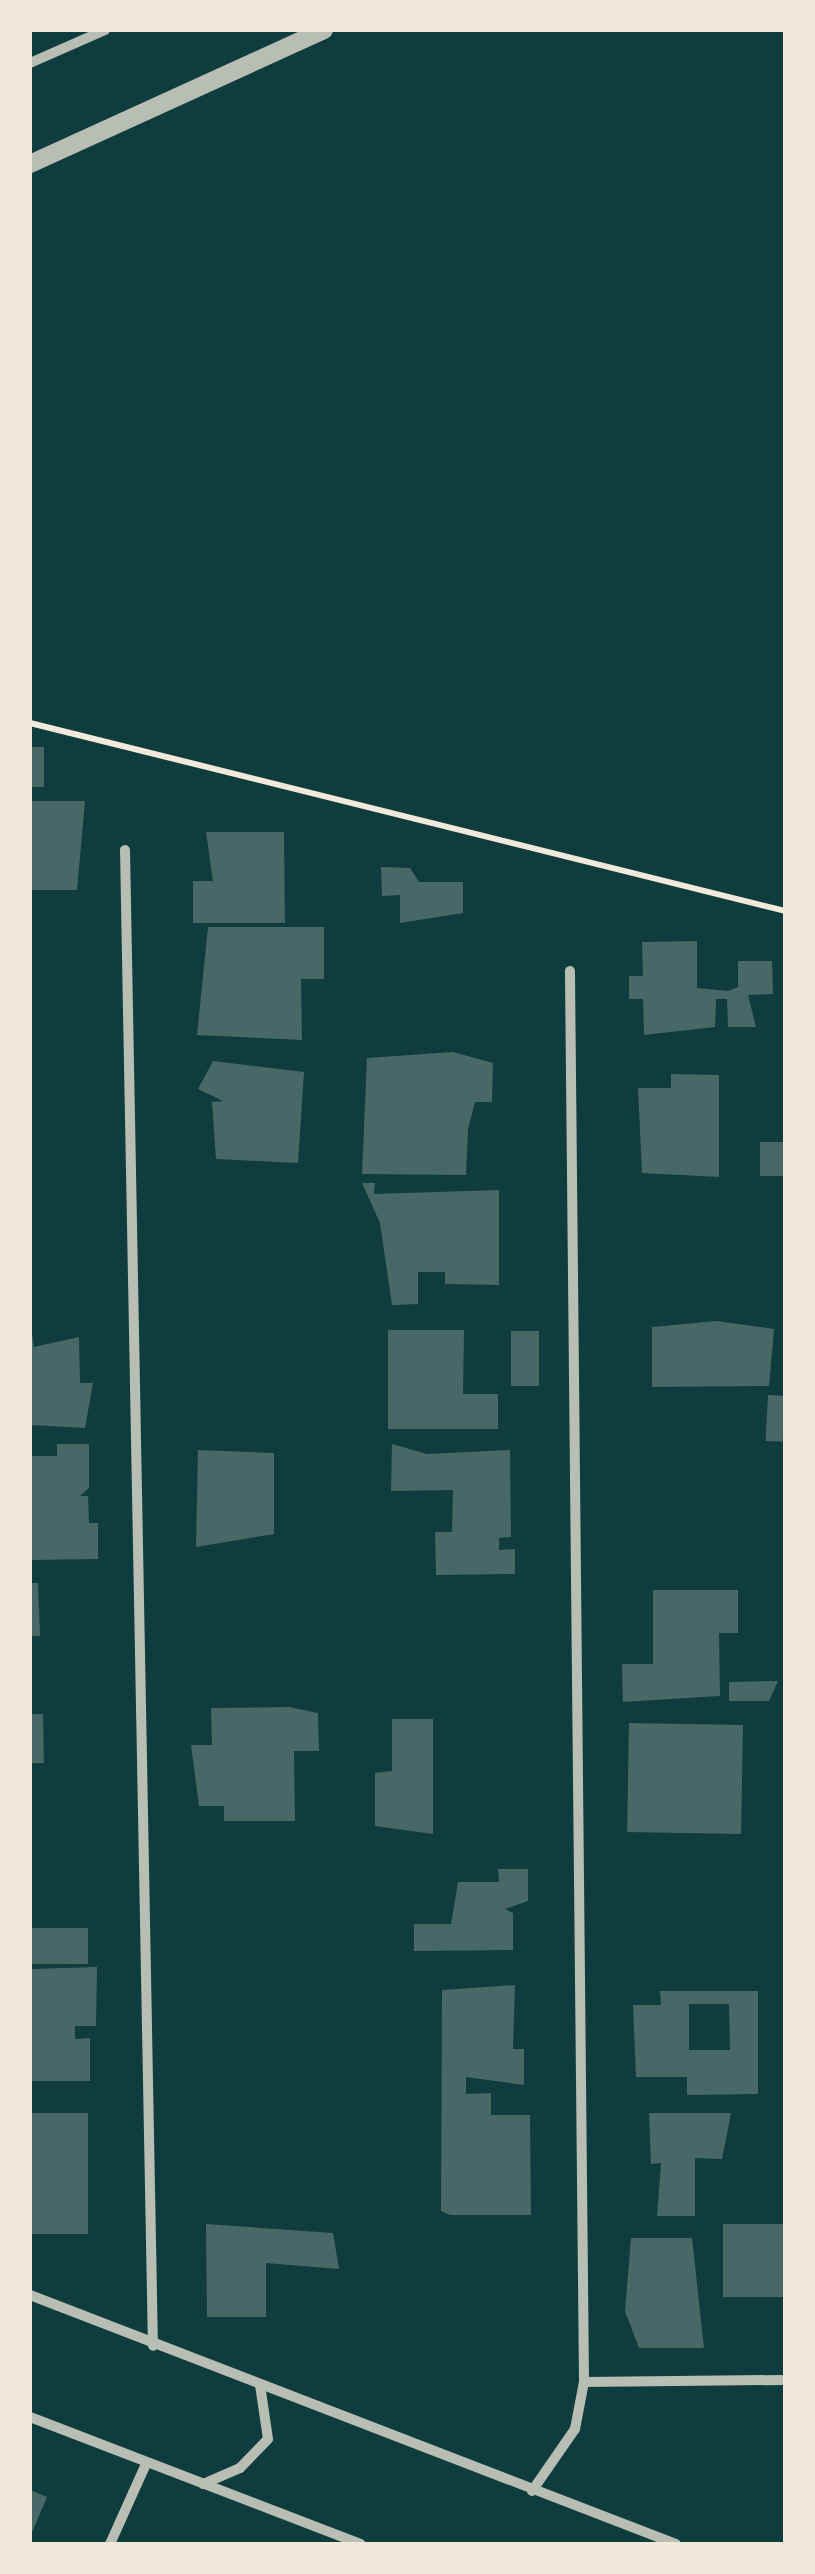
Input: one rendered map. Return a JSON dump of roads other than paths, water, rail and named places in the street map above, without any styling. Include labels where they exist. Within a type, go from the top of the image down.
[{"type":"street","points":[[30,63],[105,30]]},
{"type":"street","points":[[30,164],[324,30]]},
{"type":"street","points":[[125,850],[154,2346]]},
{"type":"street","points":[[532,2491],[575,2430],[584,2382],[570,971]]},
{"type":"street","points":[[30,2295],[676,2544]]},
{"type":"street","points":[[584,2382],[785,2380]]},
{"type":"street","points":[[202,2484],[240,2468],[268,2439],[260,2385]]},
{"type":"street","points":[[30,2417],[360,2544]]},
{"type":"street","points":[[110,2544],[146,2464]]}]
